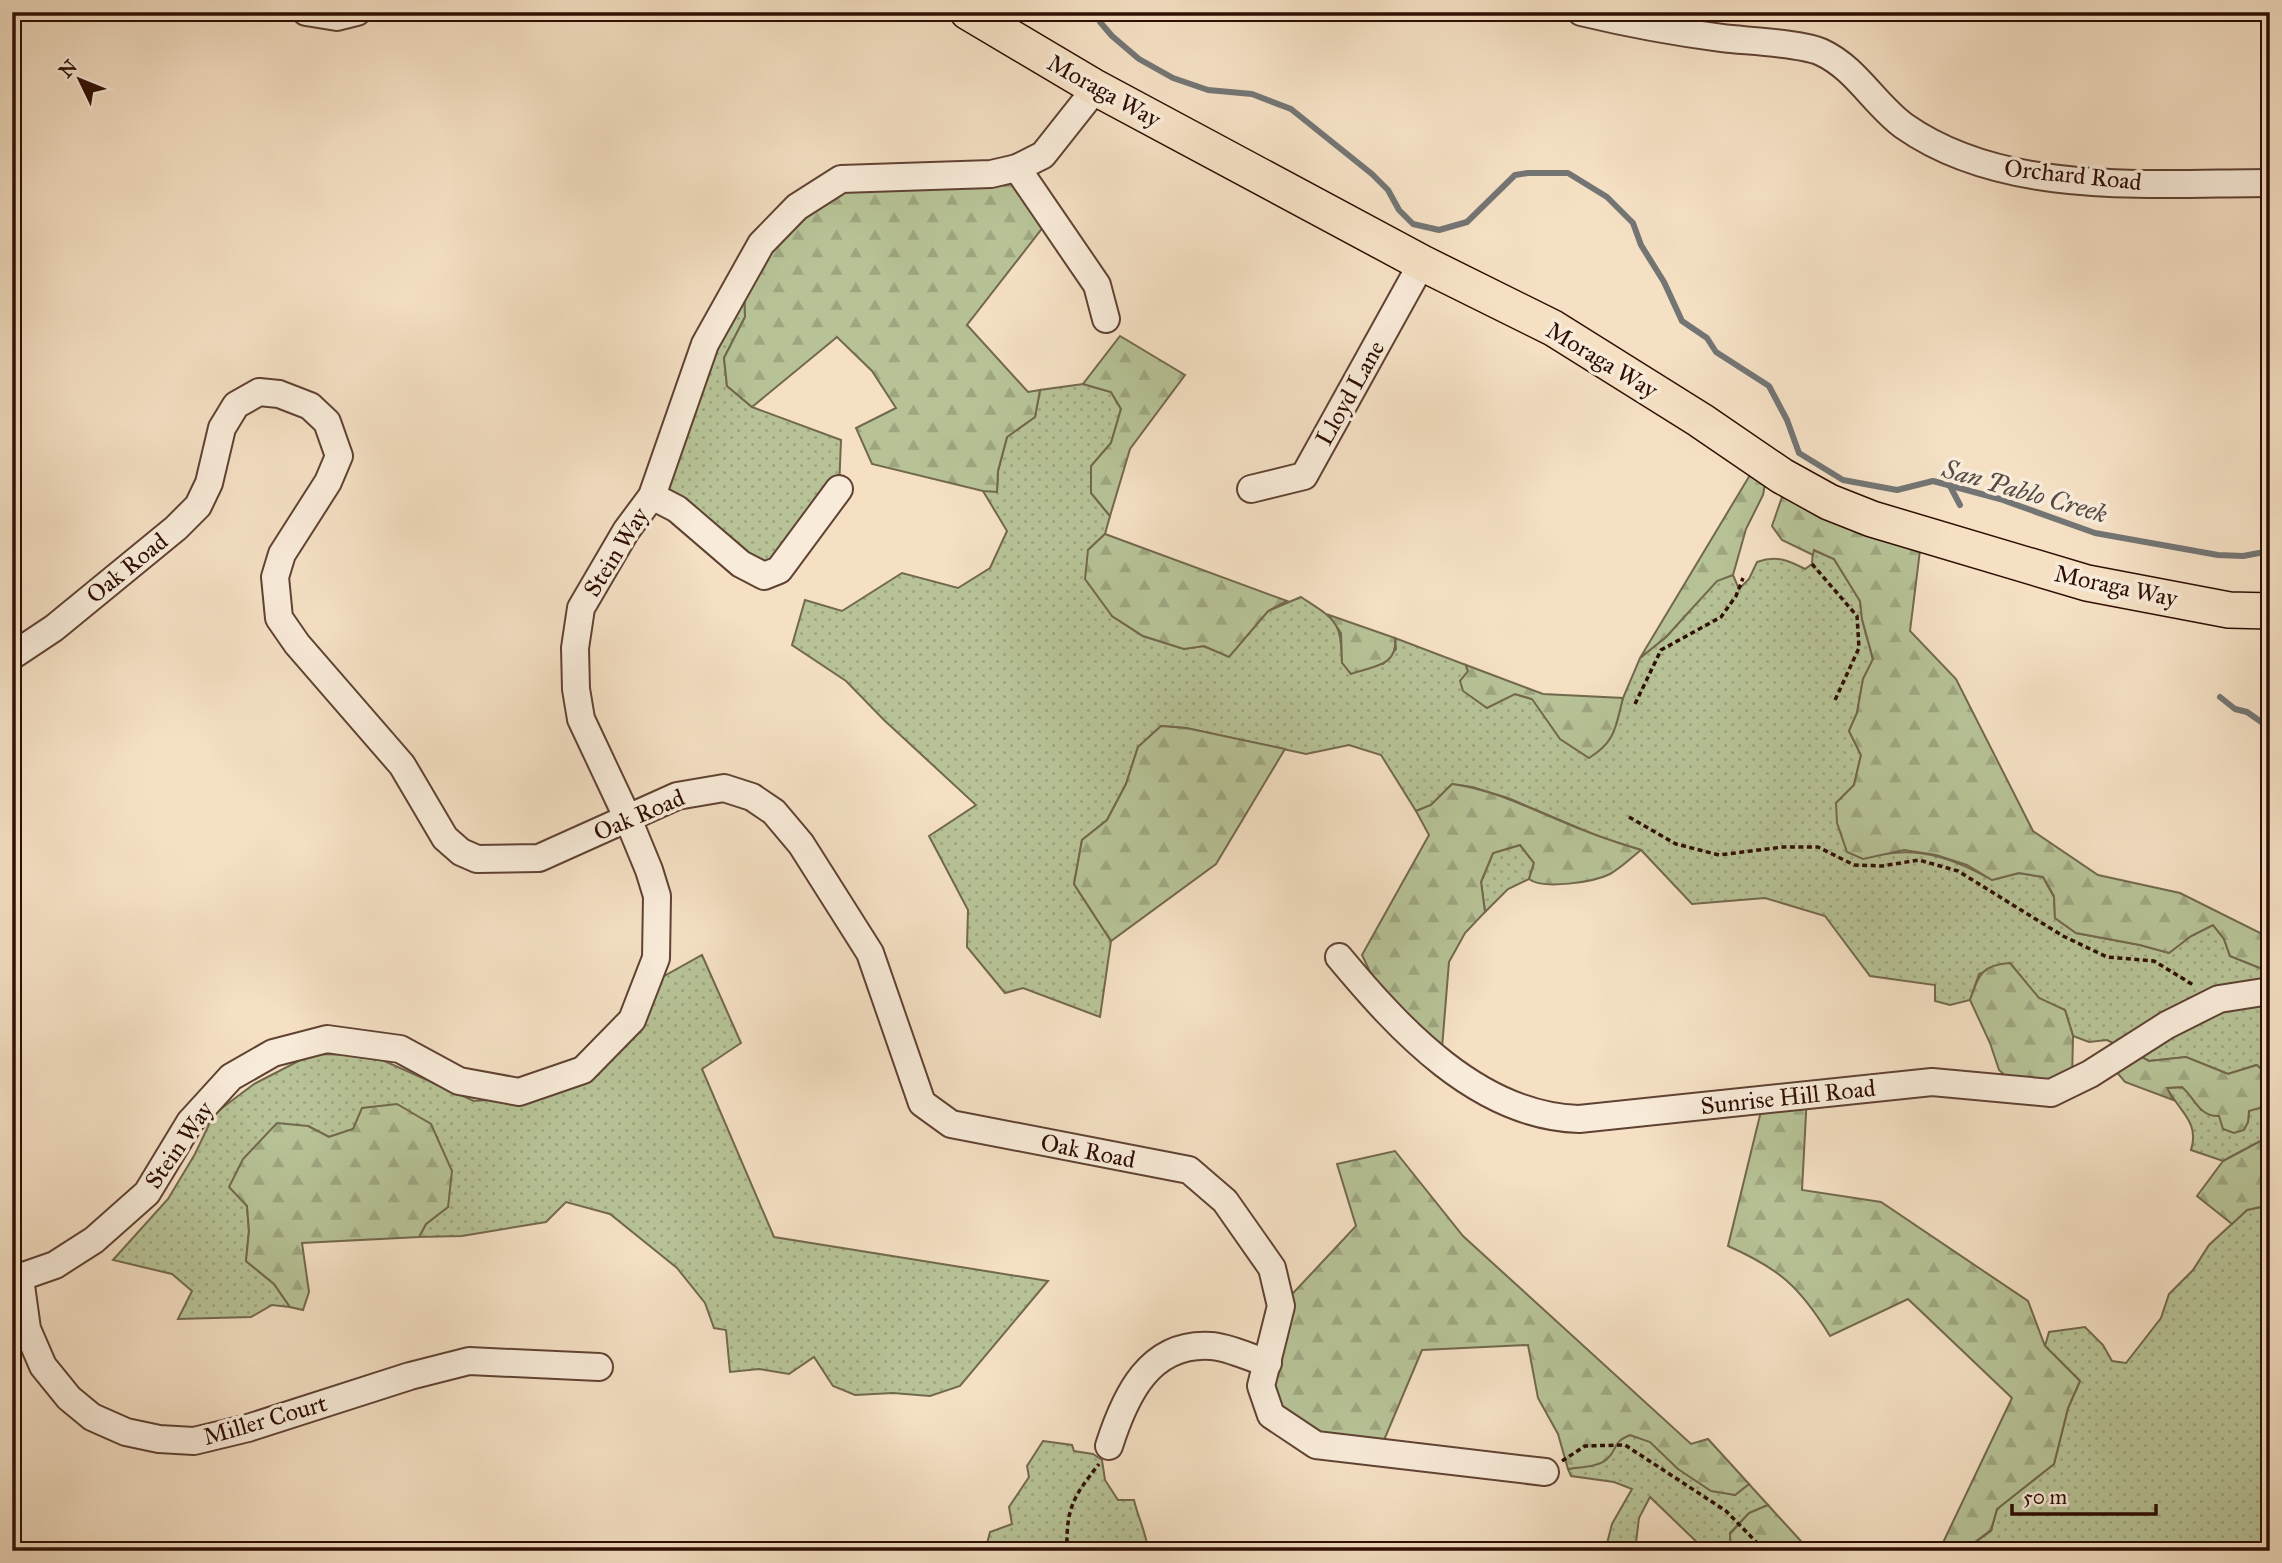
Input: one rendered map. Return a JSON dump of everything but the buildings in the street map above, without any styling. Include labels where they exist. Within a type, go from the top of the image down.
[{"type":"main road","name":"Moraga Way","points":[[968,12],[1096,88],[1422,263],[1553,328],[1700,420],[1782,476],[1829,502],[1872,519],[2087,583],[2229,610],[2270,611]]},
{"type":"street","points":[[306,12],[337,17],[357,12]]},
{"type":"street","name":"Orchard Road","points":[[1581,12],[1703,36],[1819,51],[1841,64],[1903,125],[1949,150],[1985,165],[2054,177],[2127,183],[2270,183]]},
{"type":"street","name":"Stein Way","points":[[16,1279],[55,1265],[94,1240],[147,1193],[190,1122],[231,1077],[273,1053],[327,1039],[400,1049],[459,1081],[519,1093],[583,1070],[632,1020],[656,958],[657,896],[628,819],[581,719],[576,689],[575,648],[581,608],[626,531],[652,496],[705,344],[761,244],[797,207],[841,179],[991,174],[1017,168],[1044,155],[1096,88]]},
{"type":"street","points":[[1017,168],[1097,285],[1106,319]]},
{"type":"street","name":"Lloyd Lane","points":[[1251,489],[1304,476],[1422,263]]},
{"type":"street","name":"Oak Road","points":[[12,656],[54,628],[198,506],[209,483],[222,428],[236,405],[259,393],[279,394],[310,406],[327,422],[339,456],[328,482],[282,554],[275,577],[279,618],[297,644],[402,765],[444,838],[461,852],[477,859],[539,858],[677,796],[724,789],[752,797],[774,812],[800,844],[870,953],[922,1103],[951,1124],[1189,1170],[1225,1201],[1272,1268],[1281,1306],[1261,1386],[1271,1415],[1316,1445],[1545,1472]]},
{"type":"street","points":[[652,496],[677,509],[741,564],[764,576],[779,570],[839,489]]},
{"type":"street","name":"Sunrise Hill Road","points":[[1339,957],[1390,1017],[1433,1056],[1476,1086],[1523,1108],[1555,1118],[1579,1119],[1932,1082],[2051,1093],[2090,1074],[2167,1025],[2218,999],[2270,991]]},
{"type":"street","name":"Miller Court","points":[[16,1279],[27,1329],[43,1366],[69,1398],[92,1417],[126,1432],[159,1439],[194,1441],[248,1428],[410,1376],[470,1361],[599,1367]]},
{"type":"street","points":[[1109,1446],[1121,1410],[1139,1378],[1174,1350],[1212,1346],[1268,1363]]},
{"type":"path","points":[[1812,564],[1857,616],[1859,648],[1835,699]]},
{"type":"path","points":[[1635,704],[1661,650],[1721,617],[1736,596],[1743,578]]},
{"type":"path","points":[[1629,817],[1676,844],[1719,855],[1783,847],[1818,847],[1854,865],[1882,866],[1919,860],[1958,872],[2063,936],[2107,957],[2154,961],[2218,999]]},
{"type":"path","points":[[1545,1472],[1585,1446],[1625,1445],[1726,1511],[1765,1551]]},
{"type":"path","points":[[1067,1551],[1066,1525],[1072,1501],[1109,1446]]},
{"type":"green space","points":[[1017,168],[1051,217],[967,325],[1028,392],[1040,390],[1035,417],[1007,437],[998,471],[997,492],[872,464],[856,428],[896,408],[872,371],[837,337],[752,407],[727,386],[724,358],[745,317],[744,277],[841,179]]},
{"type":"green space","points":[[744,277],[745,317],[724,358],[727,386],[752,407],[841,440],[839,489],[764,576],[652,496]]},
{"type":"green space","points":[[1120,336],[1185,375],[1130,449],[1110,516],[1091,493],[1091,466],[1111,443],[1121,409],[1111,392],[1083,384]]},
{"type":"green space","points":[[1083,384],[1111,392],[1121,409],[1111,443],[1091,466],[1091,493],[1110,516],[1105,534],[1088,550],[1112,616],[1143,636],[1184,649],[1203,646],[1229,656],[1268,611],[1301,597],[1334,622],[1340,638],[1342,663],[1383,664],[1396,649],[1395,638],[1466,665],[1468,671],[1515,694],[1616,725],[1623,698],[1640,658],[1666,637],[1717,580],[1733,575],[1739,589],[1749,579],[1757,562],[1782,560],[1805,569],[1812,564],[1813,550],[1834,559],[1860,601],[1873,660],[1863,679],[1857,713],[1849,731],[1861,755],[1854,785],[1836,803],[1885,854],[1913,852],[1940,857],[1992,880],[2019,873],[2043,877],[2054,897],[2055,918],[2076,933],[2169,953],[2191,936],[2213,925],[2224,939],[2230,956],[2270,972],[2270,1069],[2263,1071],[2256,1065],[2228,1074],[2186,1057],[2149,1061],[2107,1040],[2089,1042],[2073,1036],[2065,1010],[2039,999],[2010,963],[1979,974],[1970,1000],[1950,1005],[1935,1001],[1935,985],[1870,976],[1825,916],[1765,898],[1692,904],[1641,850],[1602,838],[1508,798],[1472,787],[1452,784],[1431,805],[1416,811],[1381,755],[1349,745],[1306,754],[1186,728],[1161,726],[1138,747],[1126,784],[1107,820],[1082,840],[1074,884],[1111,941],[1100,1017],[1023,988],[1005,993],[967,947],[968,910],[929,836],[976,805],[846,681],[792,645],[805,600],[842,611],[902,573],[958,588],[990,568],[1007,531],[983,491],[997,491],[998,471],[1007,437],[1035,417],[1040,390]]},
{"type":"green space","points":[[1756,465],[1766,479],[1763,495],[1746,529],[1733,575],[1717,581],[1666,637],[1640,658]]},
{"type":"green space","points":[[1782,497],[1799,499],[1922,534],[1910,631],[1956,679],[2033,831],[2098,875],[2180,893],[2266,936],[2270,935],[2270,972],[2230,956],[2224,939],[2213,925],[2191,936],[2169,953],[2076,933],[2055,918],[2054,896],[2043,877],[2019,873],[1992,880],[1967,865],[1936,855],[1904,850],[1863,859],[1847,852],[1837,823],[1836,803],[1854,785],[1861,755],[1849,731],[1857,713],[1863,679],[1873,659],[1860,601],[1834,559],[1814,550],[1813,555],[1782,540],[1772,526]]},
{"type":"green space","points":[[1105,534],[1287,601],[1268,611],[1229,657],[1204,646],[1184,649],[1143,636],[1112,616],[1085,579],[1088,550]]},
{"type":"green space","points":[[1329,615],[1395,638],[1392,655],[1382,664],[1351,674],[1342,663],[1341,633]]},
{"type":"green space","points":[[1466,665],[1543,694],[1623,698],[1613,733],[1605,746],[1589,758],[1560,739],[1532,699],[1515,694],[1487,708],[1463,691],[1460,681],[1468,671]]},
{"type":"green space","points":[[1161,726],[1186,728],[1285,749],[1216,864],[1111,941],[1074,884],[1082,840],[1107,820],[1126,784],[1138,747]]},
{"type":"green space","points":[[1452,784],[1479,789],[1641,850],[1610,874],[1581,882],[1557,884],[1545,884],[1529,879],[1534,863],[1520,845],[1493,853],[1481,882],[1485,912],[1465,933],[1449,962],[1442,1048],[1381,995],[1362,955],[1429,835],[1416,811],[1431,805]]},
{"type":"green space","points":[[1520,845],[1534,863],[1529,879],[1508,889],[1485,912],[1481,882],[1493,853]]},
{"type":"green space","points":[[702,955],[741,1043],[702,1069],[774,1237],[1048,1281],[960,1386],[930,1396],[893,1393],[855,1395],[833,1386],[814,1357],[789,1374],[759,1369],[730,1372],[726,1330],[714,1328],[705,1303],[677,1268],[610,1214],[566,1202],[546,1222],[462,1236],[419,1237],[426,1224],[448,1207],[353,1129],[329,1137],[308,1126],[247,1206],[249,1231],[246,1261],[274,1284],[290,1307],[272,1305],[251,1317],[178,1319],[192,1291],[172,1274],[113,1260],[168,1199],[195,1154],[214,1114],[254,1084],[312,1054],[371,1055],[474,1101],[544,1096],[657,980]]},
{"type":"green space","points":[[2010,963],[2039,998],[2065,1010],[2073,1036],[2072,1082],[2020,1089],[1999,1070],[1970,1000],[1982,973],[1993,966]]},
{"type":"green space","points":[[2129,1050],[2149,1061],[2186,1057],[2228,1074],[2257,1065],[2263,1071],[2270,1069],[2270,1098],[2267,1098],[2263,1107],[2249,1111],[2244,1130],[2234,1133],[2223,1129],[2219,1116],[2202,1110],[2182,1087],[2167,1088],[2173,1100],[2125,1082],[2109,1063]]},
{"type":"green space","points":[[2182,1087],[2201,1110],[2248,1122],[2249,1111],[2270,1098],[2270,1136],[2223,1161],[2191,1150],[2191,1124],[2167,1088]]},
{"type":"green space","points":[[1807,1095],[1802,1190],[1881,1202],[2028,1301],[2045,1346],[2080,1381],[2068,1408],[2054,1464],[1997,1509],[1991,1530],[1963,1551],[1939,1551],[2012,1398],[1908,1299],[1830,1336],[1809,1304],[1787,1281],[1762,1263],[1728,1246],[1764,1099]]},
{"type":"green space","points":[[397,1104],[431,1124],[452,1171],[448,1207],[426,1224],[419,1237],[302,1243],[309,1292],[303,1310],[290,1307],[274,1284],[246,1261],[249,1231],[247,1206],[229,1187],[243,1159],[277,1123],[308,1126],[329,1137],[353,1129],[362,1108]]},
{"type":"green space","points":[[2270,1136],[2270,1205],[2247,1210],[2232,1224],[2197,1196],[2223,1161]]},
{"type":"green space","points":[[1395,1151],[1463,1236],[1691,1444],[1708,1439],[1749,1484],[1735,1495],[1711,1491],[1678,1469],[1650,1442],[1630,1435],[1618,1443],[1604,1462],[1568,1469],[1558,1434],[1538,1398],[1528,1345],[1422,1350],[1379,1452],[1271,1415],[1281,1306],[1356,1226],[1337,1164]]},
{"type":"green space","points":[[2270,1205],[2270,1551],[1963,1551],[1991,1531],[1997,1509],[2054,1464],[2068,1408],[2080,1381],[2045,1346],[2049,1332],[2085,1327],[2103,1345],[2112,1361],[2126,1363],[2161,1318],[2169,1294],[2193,1270],[2209,1245],[2247,1210]]},
{"type":"green space","points":[[1630,1435],[1650,1441],[1678,1469],[1735,1495],[1749,1484],[1768,1505],[1749,1513],[1730,1533],[1731,1551],[1706,1551],[1650,1497],[1639,1518],[1635,1551],[1605,1551],[1612,1524],[1632,1489],[1614,1482],[1571,1476],[1568,1469],[1591,1465],[1618,1440]]},
{"type":"green space","points":[[1043,1441],[1072,1445],[1074,1451],[1093,1454],[1102,1460],[1105,1480],[1118,1500],[1134,1500],[1148,1551],[985,1551],[990,1532],[1012,1524],[1009,1507],[1029,1477],[1027,1466]]},
{"type":"green space","points":[[1768,1505],[1810,1551],[1731,1551],[1730,1534],[1749,1513]]},
{"type":"waterway","name":"San Pablo Creek","points":[[1102,12],[1100,22],[1112,36],[1139,59],[1173,78],[1208,90],[1252,94],[1291,109],[1372,174],[1388,190],[1399,210],[1413,224],[1439,230],[1467,222],[1515,175],[1528,173],[1568,173],[1607,197],[1633,223],[1641,245],[1664,282],[1682,321],[1707,338],[1716,352],[1769,386],[1787,420],[1799,453],[1843,480],[1897,490],[1933,481],[2000,499],[2095,533],[2218,555],[2243,556],[2270,551]]},
{"type":"waterway","points":[[1950,486],[1960,505]]},
{"type":"waterway","points":[[2220,697],[2235,709],[2247,712],[2270,728]]}]
